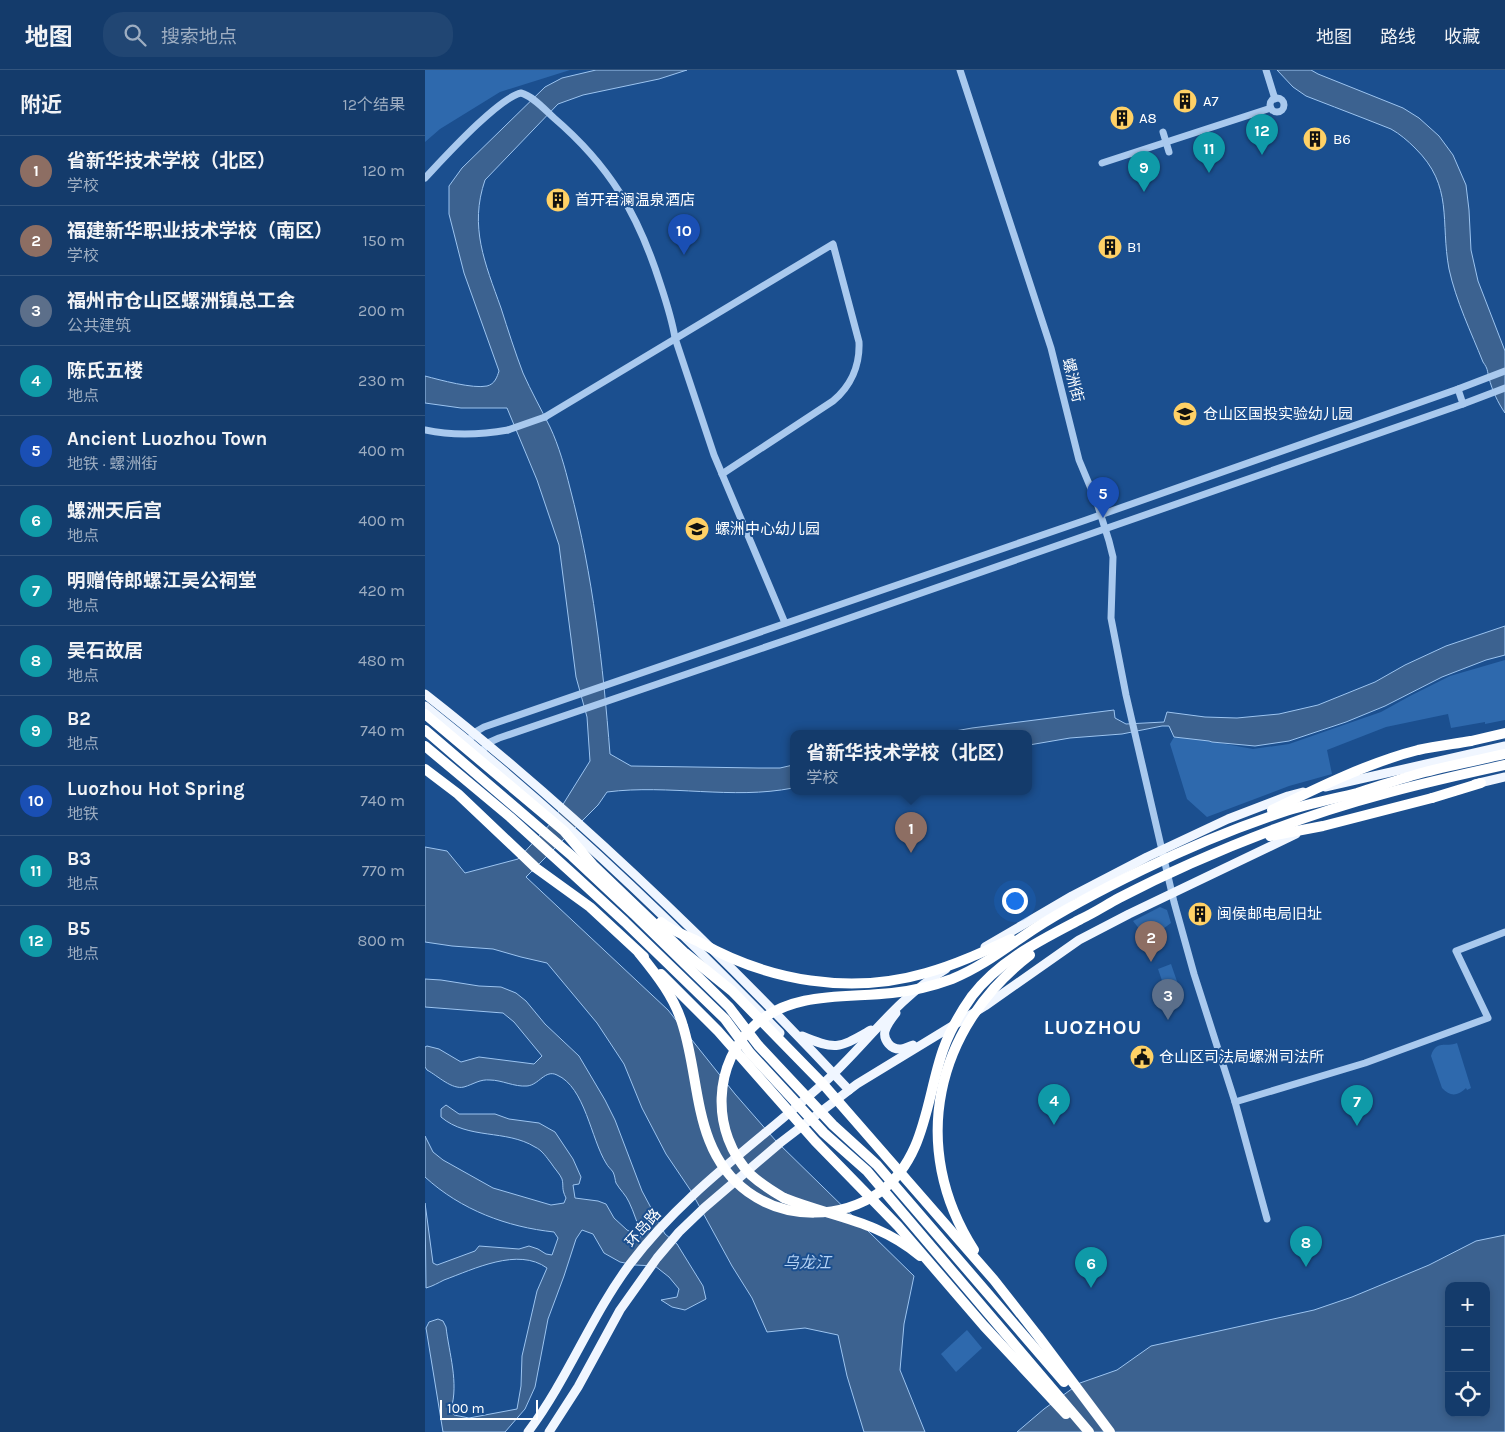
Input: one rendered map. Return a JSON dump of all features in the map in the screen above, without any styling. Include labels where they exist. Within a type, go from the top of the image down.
[{"type":"highway","points":[[425,714],[564,831],[593,865],[685,953],[732,991],[817,1078],[993,1280],[1038,1336],[1109,1432]]},
{"type":"highway","points":[[425,730],[572,856],[635,914],[729,1007],[758,1045],[833,1124],[877,1165],[1109,1432]]},
{"type":"highway","points":[[1237,830],[1254,818],[1372,766],[1417,750],[1505,733]]},
{"type":"highway","points":[[425,746],[510,817],[574,875],[725,1019],[750,1053],[824,1133],[867,1171],[1089,1432]]},
{"type":"highway","points":[[927,1261],[900,1240],[876,1228],[784,1198],[771,1191],[751,1175],[734,1151],[724,1123],[721,1100],[729,1061],[741,1039],[750,1029],[775,1010],[795,1003],[812,999],[894,993],[938,984],[952,979],[985,962],[1037,928],[1143,870],[1237,830],[1285,811],[1359,792],[1424,772],[1505,754]]},
{"type":"highway","points":[[639,953],[661,982],[678,1010],[686,1036],[696,1095],[703,1122],[711,1145],[720,1162],[731,1176],[746,1190],[766,1202],[788,1210],[814,1213],[843,1209],[878,1193],[895,1178],[907,1163],[917,1145],[928,1110],[938,1065],[949,1033],[971,997],[990,976],[1016,957],[1119,898],[1189,864],[1276,829],[1420,783],[1505,765]]},
{"type":"highway","points":[[425,769],[458,794],[536,868],[590,907],[718,1031],[815,1142],[898,1226],[984,1326],[1083,1432]]},
{"type":"highway","points":[[1245,842],[1323,826],[1432,798],[1481,782]]},
{"type":"highway","points":[[628,897],[668,928],[693,938],[744,965],[782,976],[827,983],[869,983],[925,974],[962,961],[1037,928]]},
{"type":"highway","points":[[993,1280],[961,1230],[945,1187],[938,1135],[939,1106],[945,1075],[964,1029],[985,997],[1030,955],[1083,919]]},
{"type":"main road","points":[[425,694],[471,737],[556,810],[582,826],[739,975],[849,1090]]},
{"type":"main road","points":[[425,706],[471,737]]},
{"type":"main road","points":[[797,1034],[820,1044],[834,1046],[848,1042],[878,1026],[904,1000],[942,971],[1091,885],[1228,820],[1288,796],[1505,746]]},
{"type":"main road","points":[[904,1000],[885,1030],[885,1039],[891,1046],[901,1049],[944,1031],[985,1006],[1079,940],[1297,833],[1425,795],[1505,777]]},
{"type":"main road","points":[[556,810],[575,833],[675,927],[841,1096]]},
{"type":"main road","name":"环岛路","points":[[528,1432],[556,1389],[605,1301],[652,1236],[682,1204],[834,1074],[878,1026]]},
{"type":"main road","name":"环岛路","points":[[549,1432],[577,1387],[626,1300],[679,1232],[780,1143],[841,1096],[944,1031]]},
{"type":"street","name":"螺洲街","points":[[960,70],[1051,348],[1079,460],[1106,529],[1113,556],[1111,618],[1135,736],[1172,894],[1235,1102],[1267,1219]]},
{"type":"street","points":[[1266,70],[1275,99]]},
{"type":"street","points":[[425,178],[480,122],[501,104],[518,94],[525,94],[530,98],[593,156],[618,189],[644,237],[673,321],[675,338],[722,474],[785,623]]},
{"type":"street","points":[[1271,108],[1271,104],[1275,99]]},
{"type":"street","points":[[1271,108],[1278,112],[1283,108],[1281,100],[1275,99]]},
{"type":"street","points":[[1102,163],[1271,108]]},
{"type":"street","points":[[1163,132],[1169,152]]},
{"type":"street","points":[[425,430],[467,435],[507,430],[545,417],[833,244],[859,342],[858,359],[853,377],[833,401],[722,474]]},
{"type":"street","points":[[471,737],[484,727],[1101,514],[1505,371]]},
{"type":"street","points":[[484,748],[495,739],[1106,529],[1505,388]]},
{"type":"street","points":[[1457,389],[1463,404]]},
{"type":"street","points":[[1235,1102],[1365,1063],[1488,1018],[1456,952],[1505,932]]},
{"type":"shaded area","points":[[425,70],[570,70],[500,92],[440,129],[425,142]]},
{"type":"shaded area","points":[[1505,660],[1505,720],[1451,728],[1448,714],[1386,727],[1327,750],[1332,774],[1289,786],[1207,817],[1187,799],[1170,744],[1174,737],[1253,749],[1289,744],[1381,712],[1450,676]]},
{"type":"shaded area","points":[[1160,907],[1167,910],[1171,923],[1148,940],[1133,921]]},
{"type":"shaded area","points":[[1171,964],[1180,990],[1167,995],[1158,969]]},
{"type":"shaded area","points":[[1457,1043],[1471,1088],[1467,1090],[1466,1088],[1460,1093],[1451,1094],[1442,1088],[1431,1056],[1433,1051],[1439,1046]]},
{"type":"shaded area","points":[[967,1330],[982,1348],[956,1372],[941,1354]]},
{"type":"water","name":"乌龙江","points":[[596,70],[687,70],[659,79],[583,95],[558,104],[485,180],[480,197],[479,229],[485,260],[523,373],[553,434],[578,521],[596,620],[610,754],[631,766],[780,768],[790,766],[790,788],[747,793],[654,790],[607,792],[598,805],[526,877],[668,1010],[735,1094],[776,1141],[914,1276],[904,1324],[900,1370],[925,1432],[864,1432],[847,1376],[838,1335],[805,1328],[767,1332],[752,1298],[732,1266],[691,1191],[666,1154],[642,1108],[624,1064],[597,1023],[547,963],[493,949],[425,942],[425,847],[447,851],[465,873],[518,859],[552,822],[590,761],[587,717],[576,677],[559,545],[537,480],[507,408],[461,408],[425,403],[425,376],[456,384],[481,387],[492,384],[499,371],[464,273],[449,214],[449,186],[462,168],[545,87],[562,78]]},
{"type":"water","points":[[1277,70],[1311,70],[1403,108],[1419,118],[1439,136],[1453,155],[1466,185],[1471,250],[1478,281],[1505,351],[1505,413],[1490,383],[1487,368],[1456,293],[1449,269],[1441,190],[1436,176],[1427,162],[1412,145],[1394,131],[1306,96],[1293,87]]},
{"type":"water","points":[[1505,626],[1505,655],[1486,660],[1442,677],[1385,706],[1346,722],[1289,741],[1255,746],[1212,742],[1174,737],[1169,726],[1162,726],[1122,734],[1070,738],[1032,744],[1032,730],[961,730],[1114,710],[1115,718],[1126,724],[1164,722],[1167,712],[1205,717],[1237,718],[1279,714],[1318,705],[1375,682],[1405,665],[1446,646]]},
{"type":"water","points":[[425,979],[501,987],[516,993],[579,1056],[615,1120],[642,1191],[665,1234],[677,1244],[703,1286],[706,1299],[685,1310],[672,1307],[661,1300],[677,1297],[679,1289],[669,1277],[655,1266],[620,1262],[604,1253],[593,1234],[582,1230],[576,1239],[548,1319],[535,1387],[525,1409],[505,1432],[443,1432],[426,1328],[429,1322],[438,1319],[443,1321],[446,1327],[454,1378],[451,1409],[454,1415],[469,1418],[517,1409],[521,1386],[522,1356],[537,1291],[547,1268],[523,1259],[496,1262],[426,1288],[425,1203],[433,1263],[437,1265],[475,1251],[479,1246],[519,1249],[529,1246],[552,1255],[558,1238],[554,1232],[519,1226],[485,1215],[469,1208],[439,1189],[425,1177],[425,1136],[433,1152],[443,1160],[493,1188],[551,1205],[564,1203],[566,1198],[563,1182],[538,1148],[524,1141],[463,1129],[441,1117],[441,1109],[446,1105],[459,1114],[495,1114],[509,1119],[539,1123],[555,1132],[573,1159],[581,1177],[579,1184],[573,1185],[575,1198],[606,1204],[614,1218],[627,1230],[641,1237],[642,1234],[628,1199],[616,1183],[613,1172],[601,1153],[581,1102],[567,1081],[557,1075],[549,1074],[527,1086],[486,1080],[459,1087],[450,1085],[427,1070],[425,1067],[425,1047],[427,1046],[439,1049],[461,1062],[479,1057],[534,1064],[542,1056],[514,1022],[503,1013],[425,1007]]},
{"type":"water","points":[[1505,1235],[1505,1432],[1017,1432],[1044,1409],[1080,1383],[1117,1370],[1151,1346],[1314,1310],[1352,1297],[1429,1265],[1476,1241]]},
{"type":"place","name":"A7","points":[[1185,101]]},
{"type":"place","name":"A8","points":[[1122,118]]},
{"type":"place","name":"B6","points":[[1315,139]]},
{"type":"place","name":"B5","points":[[1262,155]]},
{"type":"place","name":"B3","points":[[1209,173]]},
{"type":"place","name":"B2","points":[[1144,192]]},
{"type":"place","name":"首开君澜温泉酒店","points":[[558,200]]},
{"type":"place","name":"B1","points":[[1110,247]]},
{"type":"place","name":"Luozhou Hot Spring","points":[[684,255]]},
{"type":"place","name":"仓山区国投实验幼儿园","points":[[1185,414]]},
{"type":"place","name":"Ancient Luozhou Town","points":[[1103,518]]},
{"type":"place","name":"螺洲中心幼儿园","points":[[697,529]]},
{"type":"place","name":"省新华技术学校（北区）","points":[[911,853]]},
{"type":"place","name":"闽侯邮电局旧址","points":[[1200,914]]},
{"type":"place","name":"福建新华职业技术学校（南区）","points":[[1151,962]]},
{"type":"place","name":"福州市仓山区螺洲镇总工会","points":[[1168,1020]]},
{"type":"place","name":"仓山区司法局螺洲司法所","points":[[1142,1057]]},
{"type":"place","name":"陈氏五楼","points":[[1054,1125]]},
{"type":"place","name":"明赠侍郎螺江吴公祠堂","points":[[1357,1126]]},
{"type":"place","name":"吴石故居","points":[[1306,1267]]},
{"type":"place","name":"螺洲天后宫","points":[[1091,1288]]},
{"type":"district","name":"LUOZHOU","points":[[1093,1027]]}]
